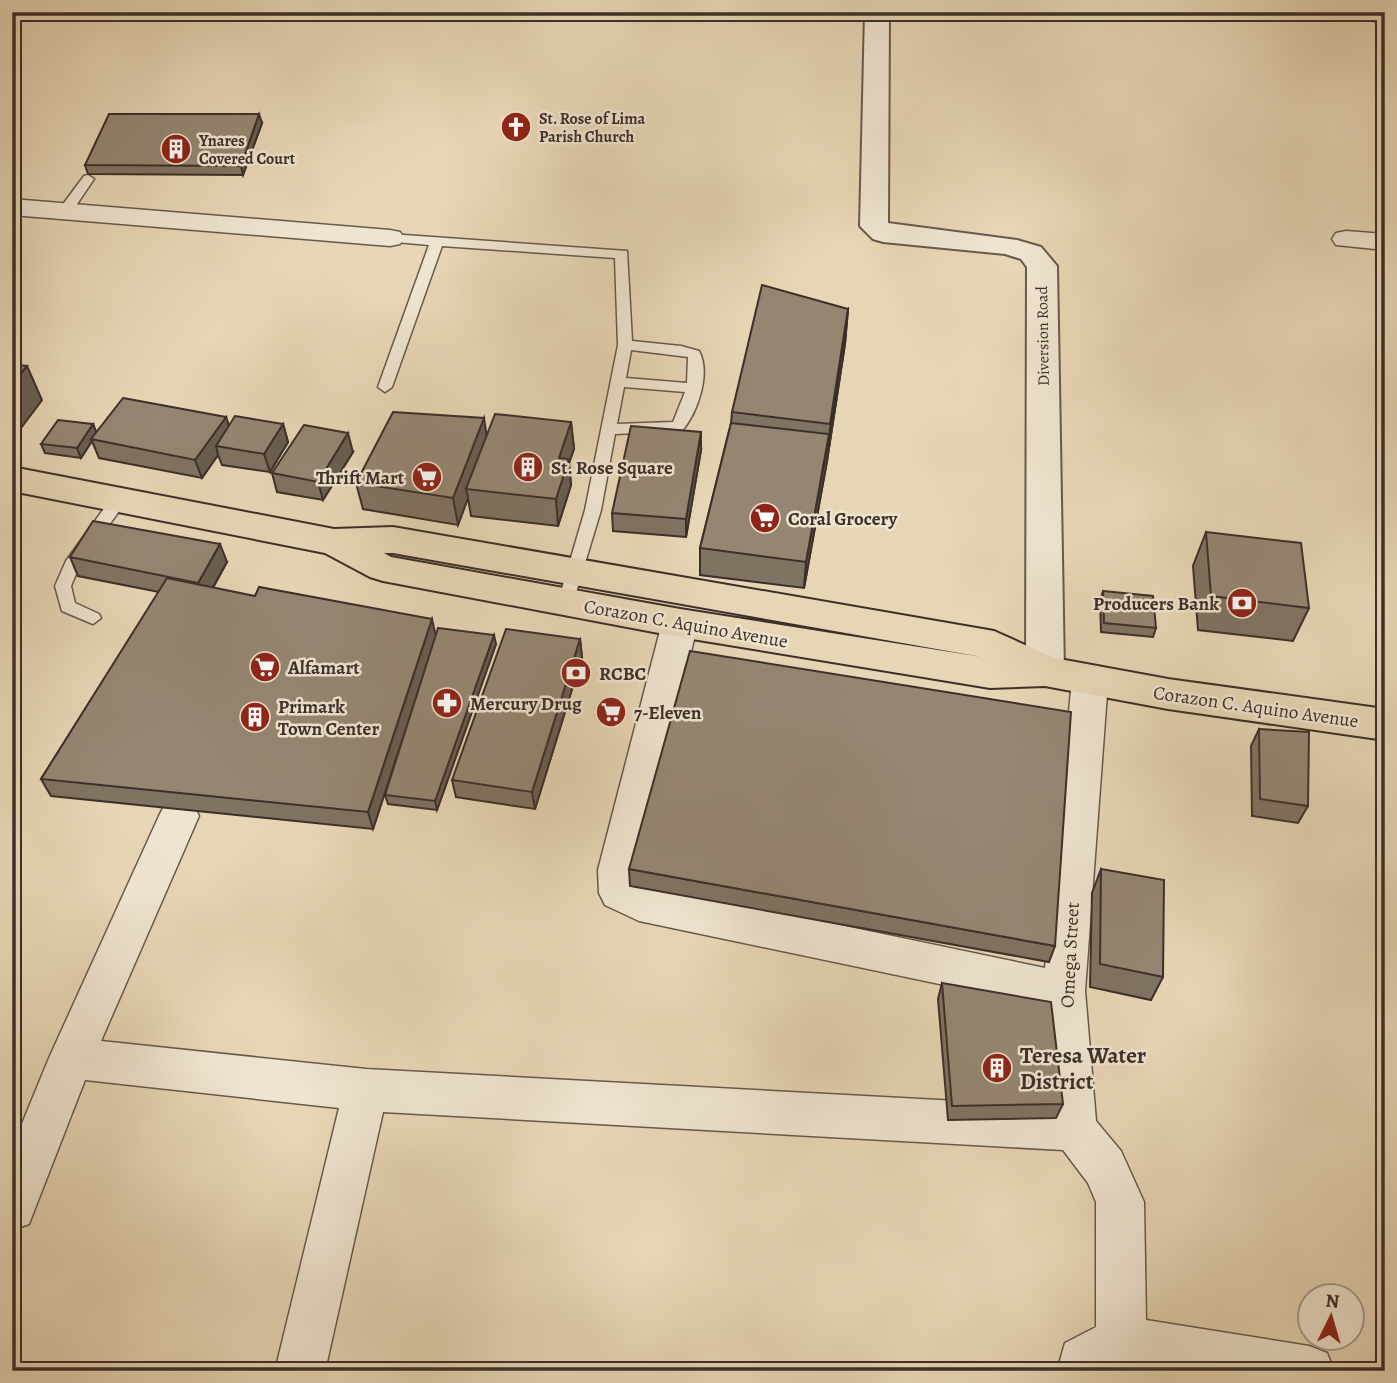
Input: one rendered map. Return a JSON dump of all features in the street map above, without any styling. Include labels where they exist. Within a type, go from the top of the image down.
[{"type":"main road","name":"Corazon C. Aquino Avenue","points":[[12,480],[334,542],[383,568],[571,587],[994,645],[1045,671]]},
{"type":"main road","name":"Corazon C. Aquino Avenue","points":[[571,587],[680,622],[990,673],[1045,671],[1385,725]]},
{"type":"street","name":"Diversion Road","points":[[877,12],[874,226],[884,233],[1007,246],[1031,253],[1042,266],[1045,671]]},
{"type":"street","points":[[1361,12],[1385,16]]},
{"type":"street","points":[[12,207],[390,238]]},
{"type":"street","points":[[1346,239],[1385,242]]},
{"type":"street","points":[[680,622],[618,870],[619,893],[639,903],[1064,991]]},
{"type":"street","name":"Omega Street","points":[[1074,1129],[1064,991],[1090,680]]},
{"type":"street","points":[[12,1207],[71,1058],[179,816]]},
{"type":"street","points":[[71,1058],[366,1090],[1074,1129],[1105,1167],[1120,1202],[1121,1341]]},
{"type":"street","points":[[300,1371],[366,1090]]},
{"type":"street","points":[[1082,1371],[1083,1361],[1121,1341],[1309,1371]]},
{"type":"lane","points":[[66,210],[88,180]]},
{"type":"lane","points":[[390,238],[622,254],[625,345],[593,510],[571,587]]},
{"type":"lane","points":[[385,387],[437,241]]},
{"type":"lane","points":[[610,429],[677,427],[686,415],[696,371],[694,354],[681,350],[625,345]]},
{"type":"lane","points":[[618,382],[692,388]]},
{"type":"lane","points":[[93,618],[68,607],[63,586],[72,565],[119,500]]},
{"type":"building","name":"Ynares Covered Court","points":[[109,114],[259,114],[241,166],[85,165]]},
{"type":"building","points":[[762,285],[848,309],[830,424],[732,412]]},
{"type":"building","points":[[12,364],[27,366],[12,384]]},
{"type":"building","points":[[123,398],[226,417],[195,460],[91,439]]},
{"type":"building","points":[[393,412],[484,418],[453,498],[356,483]]},
{"type":"building","points":[[495,414],[571,422],[559,458],[569,459],[556,499],[466,489]]},
{"type":"building","points":[[235,416],[283,424],[264,454],[216,446]]},
{"type":"building","points":[[58,420],[93,424],[77,448],[41,444]]},
{"type":"building","name":"Coral Grocery","points":[[731,423],[829,434],[806,562],[700,548]]},
{"type":"building","points":[[304,425],[348,433],[318,482],[272,473]]},
{"type":"building","points":[[631,426],[701,432],[686,519],[612,513]]},
{"type":"building","points":[[93,521],[220,544],[198,583],[70,557]]},
{"type":"building","points":[[1206,532],[1301,543],[1309,608],[1211,596]]},
{"type":"building","name":"Primark Town Center","points":[[167,578],[255,596],[259,587],[432,619],[368,812],[41,779]]},
{"type":"building","points":[[1103,591],[1153,596],[1156,628],[1104,623]]},
{"type":"building","name":"Mercury Drug","points":[[438,628],[494,635],[435,801],[385,795]]},
{"type":"building","points":[[506,629],[580,639],[532,792],[452,780]]},
{"type":"building","points":[[690,651],[1071,712],[1055,946],[629,869]]},
{"type":"building","points":[[1259,729],[1309,732],[1308,806],[1260,799]]},
{"type":"building","points":[[1101,869],[1164,880],[1163,977],[1100,964]]},
{"type":"building","name":"Teresa Water District","points":[[942,983],[1051,1002],[1063,1104],[952,1106]]},
{"type":"place","name":"St. Rose of Lima Parish Church","points":[[516,127]]},
{"type":"place","name":"Ynares Covered Court","points":[[176,149]]},
{"type":"place","name":"St. Rose Square","points":[[528,467]]},
{"type":"place","name":"Thrift Mart","points":[[427,477]]},
{"type":"place","name":"Coral Grocery","points":[[765,518]]},
{"type":"place","name":"Producers Bank","points":[[1242,603]]},
{"type":"place","name":"Alfamart","points":[[265,667]]},
{"type":"place","name":"RCBC","points":[[576,673]]},
{"type":"place","name":"Mercury Drug","points":[[447,703]]},
{"type":"place","name":"7-Eleven","points":[[611,712]]},
{"type":"place","name":"Primark Town Center","points":[[255,717]]},
{"type":"place","name":"Teresa Water District","points":[[997,1068]]}]
